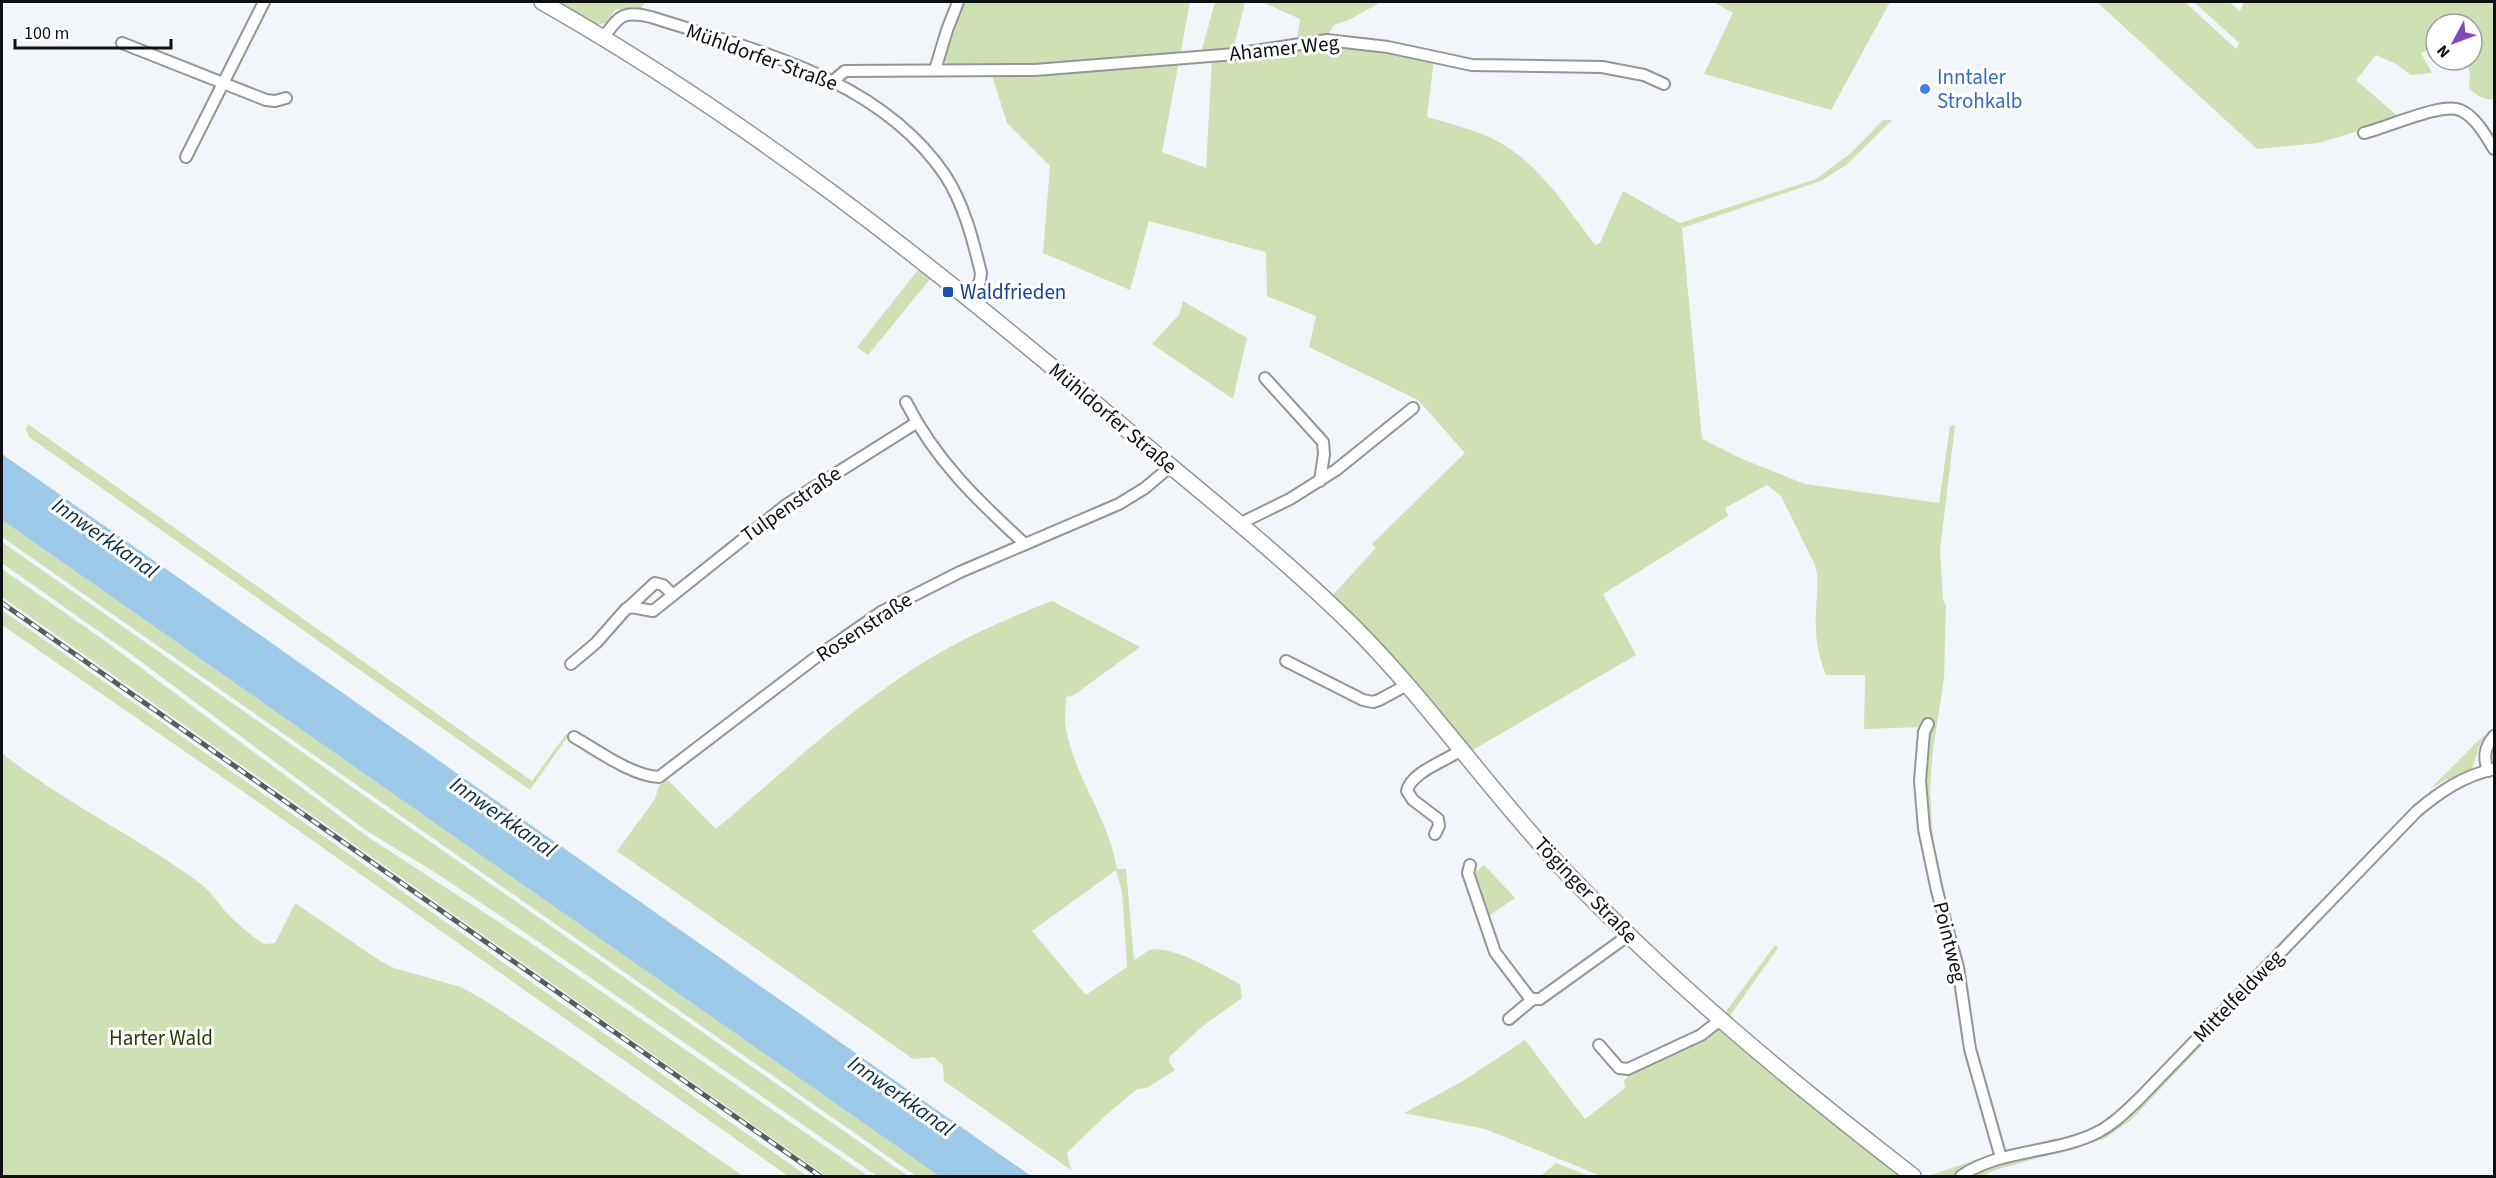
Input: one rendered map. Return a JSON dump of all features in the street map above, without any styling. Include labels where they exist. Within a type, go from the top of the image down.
[{"type":"street","points":[[186,157],[264,2]]},
{"type":"street","name":"Mühldorfer Straße","points":[[542,2],[604,37],[693,95],[763,144],[971,299],[1255,538]]},
{"type":"street","points":[[935,70],[946,30],[958,2]]},
{"type":"street","name":"Mühldorfer Straße","points":[[604,37],[620,17],[632,13],[713,37],[833,81],[883,111],[903,127],[930,155],[946,177],[970,233],[981,273],[980,282],[971,299]]},
{"type":"street","name":"Ahamer Weg","points":[[833,81],[845,71],[1035,70],[1235,54],[1308,42],[1342,40],[1388,46],[1472,65],[1602,67],[1644,75],[1664,84]]},
{"type":"street","points":[[122,43],[266,100],[275,101],[286,98]]},
{"type":"street","points":[[2364,133],[2452,107],[2463,111],[2475,122],[2494,149]]},
{"type":"street","points":[[1265,378],[1323,442],[1324,454],[1320,481]]},
{"type":"street","points":[[906,402],[916,423],[942,460],[971,494],[1025,544]]},
{"type":"street","points":[[1239,524],[1320,481],[1354,457],[1413,408]]},
{"type":"street","name":"Tulpenstraße","points":[[629,607],[653,611],[786,505],[916,423]]},
{"type":"street","name":"Rosenstraße","points":[[574,737],[636,771],[651,777],[659,777],[868,620],[930,586],[1119,504],[1145,488],[1171,466]]},
{"type":"street","name":"Töginger Straße","points":[[1255,538],[1353,627],[1407,685],[1532,835],[1629,935],[1720,1020],[1826,1109],[1912,1176]]},
{"type":"street","points":[[571,664],[596,643],[629,607],[655,584],[663,585],[673,595]]},
{"type":"street","points":[[1286,661],[1363,700],[1373,702],[1407,685]]},
{"type":"street","name":"Pointweg","points":[[1928,723],[1924,732],[1920,781],[1924,829],[1937,891],[1958,968],[1970,1049],[2001,1158]]},
{"type":"street","name":"Mittelfeldweg","points":[[1961,1176],[2001,1158],[2090,1136],[2114,1121],[2139,1100],[2417,811],[2444,788],[2467,777],[2491,770],[2485,754],[2494,736]]},
{"type":"street","points":[[1435,834],[1439,826],[1438,819],[1408,795],[1408,785],[1414,777],[1461,750]]},
{"type":"street","points":[[1470,865],[1468,873],[1495,952],[1529,997],[1533,999],[1540,999],[1629,935]]},
{"type":"street","points":[[1509,1019],[1533,999]]},
{"type":"street","points":[[1599,1045],[1619,1068],[1628,1070],[1701,1035],[1720,1020]]},
{"type":"green space","points":[[553,2],[645,2],[641,9],[634,7],[615,10],[606,23],[594,25]]},
{"type":"green space","points":[[961,2],[1190,2],[1162,152],[1206,168],[1212,58],[1336,42],[1434,59],[1427,117],[1480,133],[1512,150],[1551,187],[1595,245],[1600,243],[1623,191],[1680,223],[1816,179],[1851,153],[1883,120],[1892,120],[1846,165],[1821,181],[1682,228],[1702,439],[1740,458],[1805,484],[1939,503],[1950,426],[1955,425],[1940,550],[1943,600],[1946,605],[1944,679],[1933,749],[1930,789],[1933,842],[1960,959],[1935,874],[1926,825],[1922,727],[1864,729],[1865,675],[1826,675],[1817,640],[1815,565],[1781,496],[1767,485],[1725,508],[1728,516],[1603,594],[1636,655],[1471,751],[1331,597],[1376,548],[1372,544],[1465,453],[1418,400],[1309,347],[1316,316],[1267,296],[1266,252],[1149,221],[1130,290],[1043,253],[1050,166],[1007,123],[989,66],[949,66],[943,59]]},
{"type":"green space","points":[[1215,2],[1245,2],[1233,50],[1201,53]]},
{"type":"green space","points":[[1262,2],[1381,2],[1349,20],[1334,25],[1329,33],[1297,40],[1300,19]]},
{"type":"green space","points":[[1713,2],[1890,2],[1831,110],[1704,74],[1733,13]]},
{"type":"green space","points":[[2097,2],[2185,2],[2236,49],[2239,43],[2194,2],[2229,2],[2240,11],[2244,2],[2494,2],[2494,99],[2481,97],[2469,88],[2470,72],[2484,72],[2484,12],[2424,12],[2424,52],[2421,53],[2424,58],[2424,72],[2432,73],[2411,75],[2396,64],[2376,55],[2356,80],[2400,118],[2319,143],[2257,149]]},
{"type":"green space","points":[[918,270],[930,279],[868,355],[857,347]]},
{"type":"green space","points":[[1183,301],[1247,338],[1233,399],[1152,344],[1179,315]]},
{"type":"green space","points":[[28,424],[532,781],[566,734],[568,736],[530,790],[29,437],[26,430]]},
{"type":"green space","points":[[2,520],[939,1176],[916,1176],[2,537]]},
{"type":"green space","points":[[2,542],[908,1176],[877,1176],[517,927],[436,873],[367,831],[135,657],[2,563]]},
{"type":"green space","points":[[2,569],[101,638],[365,835],[531,943],[868,1176],[826,1176],[2,597]]},
{"type":"green space","points":[[1052,601],[1140,647],[1074,695],[1066,697],[1065,717],[1070,747],[1107,833],[1117,869],[1126,869],[1134,960],[1150,950],[1159,949],[1183,955],[1240,984],[1242,998],[1204,1025],[1170,1056],[1169,1062],[1175,1070],[1147,1088],[1137,1089],[1067,1153],[1071,1170],[944,1081],[943,1066],[934,1057],[913,1059],[617,851],[655,799],[659,786],[667,779],[716,829],[817,742],[896,680],[986,628]],"holes":[[[1116,870],[1122,892],[1127,967],[1086,995],[1032,931]]]},
{"type":"green space","points":[[2,610],[807,1176],[788,1176],[258,802],[2,625]]},
{"type":"green space","points":[[2493,729],[2480,744],[2472,769],[2430,789],[2479,740]]},
{"type":"green space","name":"Harter Wald","points":[[2,753],[49,787],[149,848],[197,881],[234,920],[264,944],[275,943],[295,903],[394,968],[461,987],[486,1001],[743,1176],[2,1176]]},
{"type":"green space","points":[[2400,834],[2402,835],[2131,1120],[2104,1139],[1992,1171],[1984,1176],[1970,1176],[2001,1164],[2095,1138]]},
{"type":"green space","points":[[1484,865],[1515,898],[1486,918],[1472,875]]},
{"type":"green space","points":[[1775,945],[1778,948],[1729,1017],[1725,1014],[1727,1010]]},
{"type":"green space","points":[[1718,1028],[1898,1176],[1601,1176],[1485,1129],[1404,1113],[1463,1081],[1525,1040],[1585,1119],[1625,1088],[1624,1081],[1630,1073]]},
{"type":"green space","points":[[1993,1154],[1992,1157],[1951,1176],[1928,1176]]},
{"type":"green space","points":[[1556,1163],[1589,1176],[1541,1176]]},
{"type":"water","name":"Innwerkkanal","points":[[2,454],[1031,1176],[939,1176],[2,520]]},
{"type":"railway","points":[[2,603],[820,1176]]},
{"type":"place","name":"Inntaler Strohkalb","points":[[1925,89]]},
{"type":"place","name":"Waldfrieden","points":[[948,292]]}]
